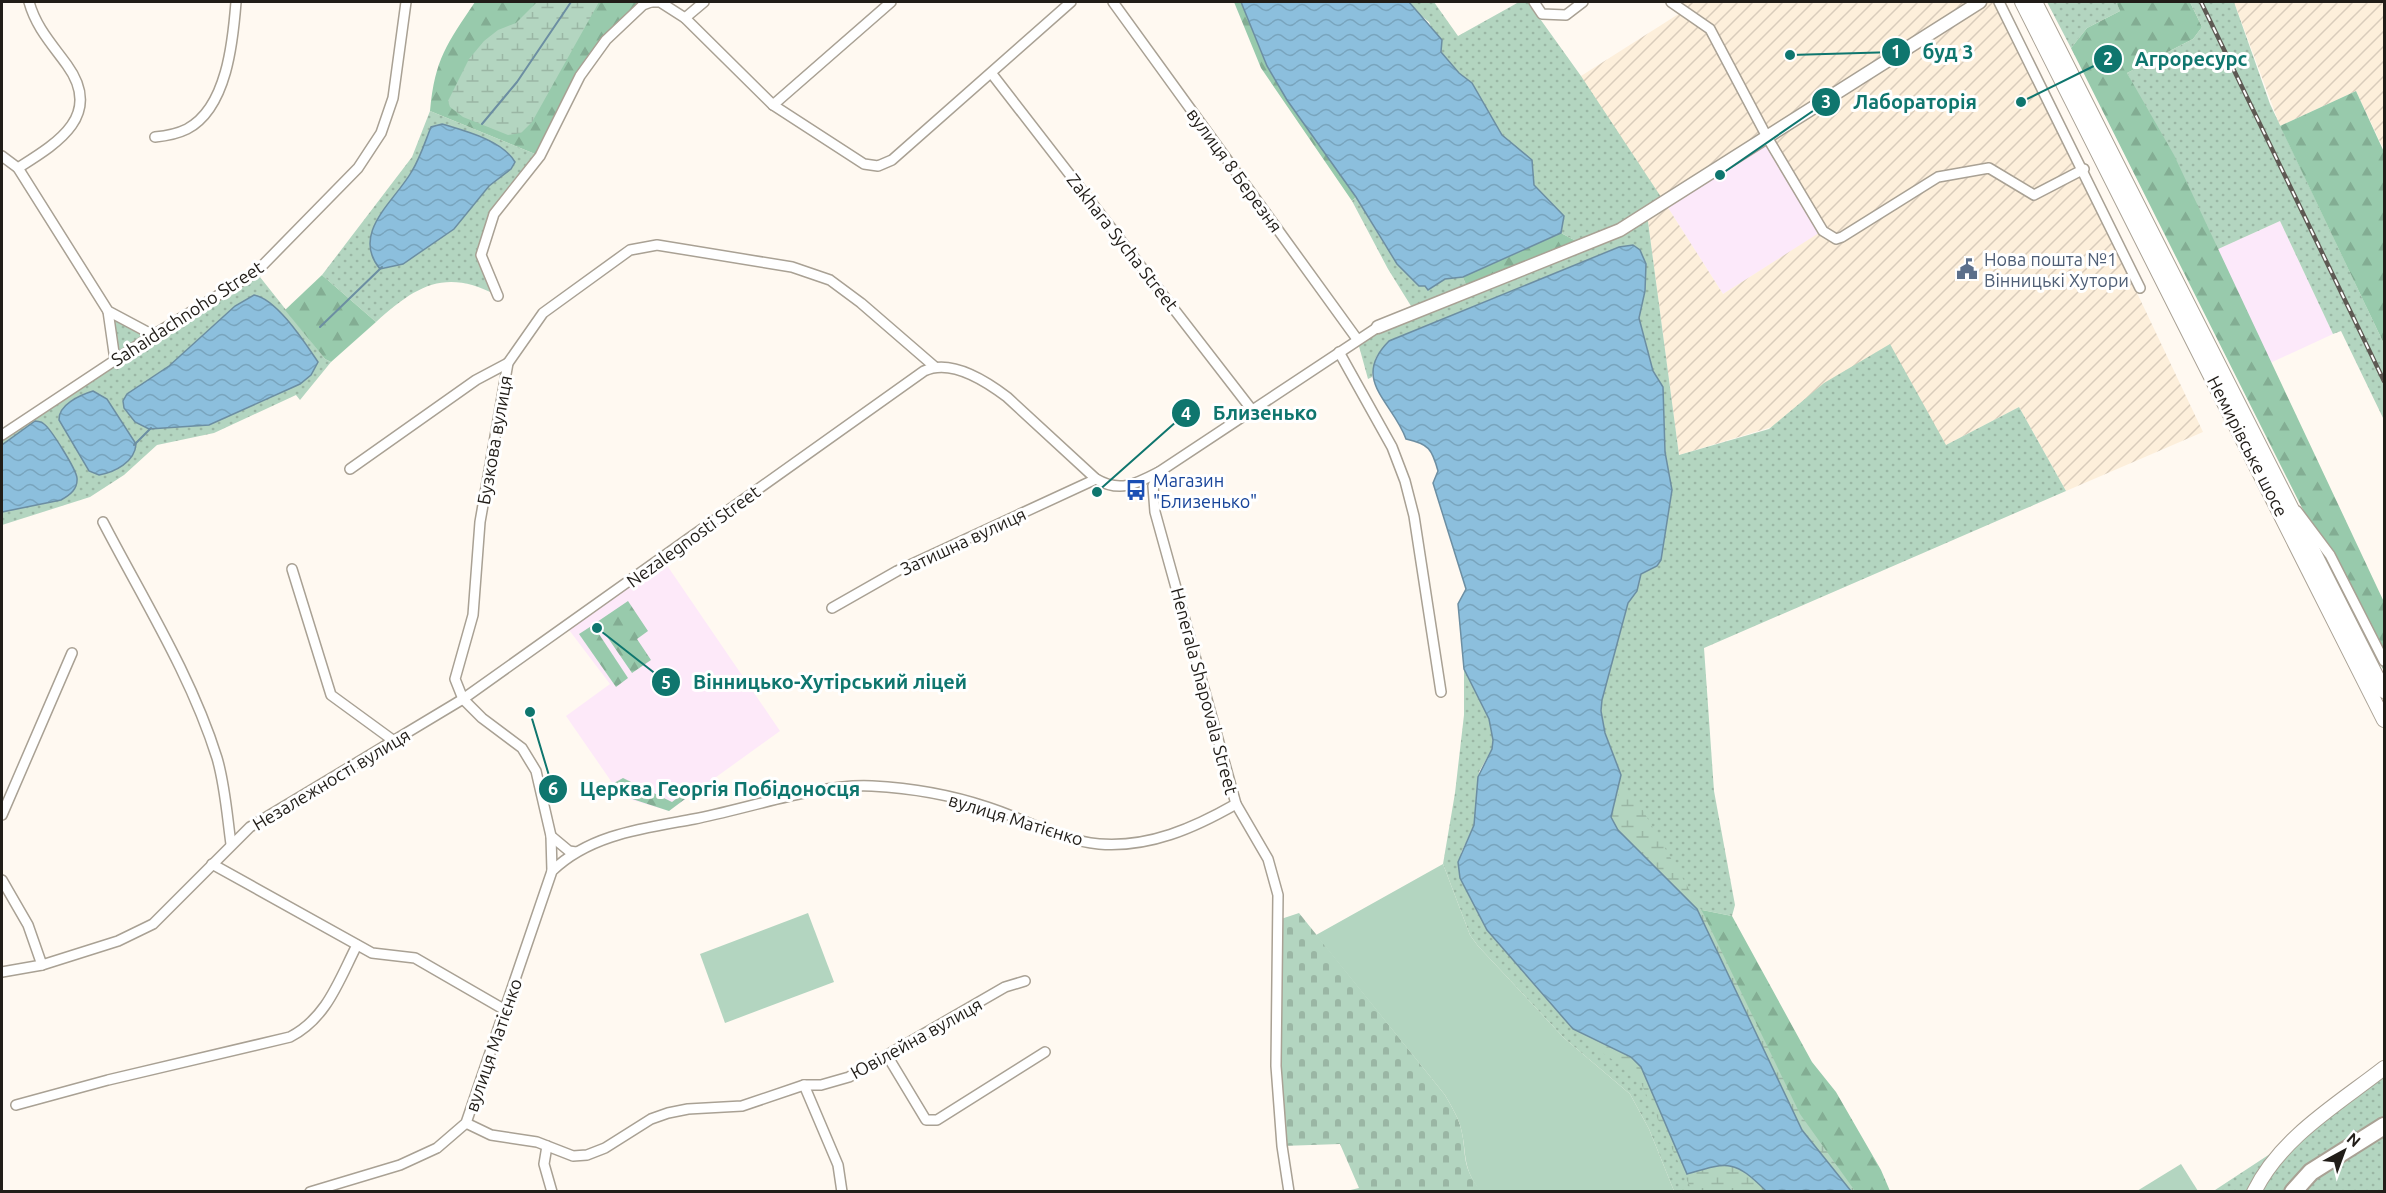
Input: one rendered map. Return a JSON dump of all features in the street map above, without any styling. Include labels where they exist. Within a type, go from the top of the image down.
[{"type":"highway","points":[[2293,1191],[2312,1172],[2385,1126]]},
{"type":"main road","points":[[2022,2],[2385,720]]},
{"type":"main road","name":"Немирівське шосе","points":[[2035,2],[2385,691]]},
{"type":"main road","points":[[2254,1191],[2278,1156],[2296,1137],[2385,1068]]},
{"type":"street","points":[[18,168],[69,132],[77,116],[80,99],[70,70],[44,36],[29,2]]},
{"type":"street","points":[[155,138],[189,128],[212,102],[231,50],[236,2]]},
{"type":"street","name":"Sahaidachnoho Street","points":[[2,435],[153,335],[256,272],[371,152],[381,133],[393,98],[406,2]]},
{"type":"street","points":[[498,296],[481,255],[494,214],[504,197],[540,156],[563,106],[593,57],[606,40],[643,5],[660,2],[685,18],[773,105],[864,164],[878,166],[892,160],[1071,2]]},
{"type":"street","points":[[685,18],[704,2]]},
{"type":"street","points":[[773,105],[891,2]]},
{"type":"street","name":"вулиця 8 Березня","points":[[1113,2],[1357,339]]},
{"type":"street","points":[[1534,2],[1542,14],[1566,15],[1583,2]]},
{"type":"street","points":[[1671,2],[1710,29],[1767,137],[1823,231],[1836,238],[1842,237],[1938,177],[1989,168],[2034,195],[2084,169]]},
{"type":"street","points":[[935,367],[961,371],[1000,392],[1096,479],[1110,486],[1124,487],[1159,472],[1378,327],[1620,230],[1980,2]]},
{"type":"street","points":[[1999,2],[2084,169],[2140,288]]},
{"type":"street","name":"Zakhara Sycha Street","points":[[992,74],[1252,411]]},
{"type":"street","points":[[2,156],[18,168],[108,311],[115,360]]},
{"type":"street","name":"Бузкова вулиця","points":[[463,699],[456,680],[473,615],[480,522],[508,363],[543,313],[630,250],[657,245],[792,267],[830,280],[861,303],[935,367]]},
{"type":"street","points":[[108,311],[153,335]]},
{"type":"street","points":[[1339,352],[1392,447],[1405,481],[1414,516],[1441,692]]},
{"type":"street","points":[[350,469],[476,380],[508,363]]},
{"type":"street","name":"Nezalegnosti Street","points":[[463,699],[924,371],[935,367]]},
{"type":"street","name":"Henerala Shapovala Street","points":[[1159,472],[1154,486],[1155,512],[1236,804],[1268,859],[1278,895],[1276,1066],[1286,1191]]},
{"type":"street","name":"Затишна вулиця","points":[[832,608],[897,571],[1096,479]]},
{"type":"street","points":[[2287,500],[2330,555],[2385,661]]},
{"type":"street","points":[[103,522],[176,662],[210,738],[221,773],[231,844]]},
{"type":"street","points":[[291,569],[331,695],[394,741]]},
{"type":"street","points":[[2,814],[72,653]]},
{"type":"street","name":"Незалежності вулиця","points":[[2,972],[42,965],[118,941],[153,924],[231,844],[261,820],[463,699],[483,692]]},
{"type":"street","name":"вулиця Матієнко","points":[[310,1191],[400,1165],[437,1148],[466,1124],[552,871],[551,836],[536,771],[522,748],[482,718],[463,699]]},
{"type":"street","name":"вулиця Матієнко","points":[[552,871],[576,852],[629,830],[825,790],[869,786],[921,791],[987,807],[1059,836],[1100,844],[1137,842],[1171,835],[1198,826],[1236,804]]},
{"type":"street","points":[[551,836],[569,850],[576,852]]},
{"type":"street","points":[[212,864],[377,955],[415,958],[505,1010]]},
{"type":"street","points":[[2,880],[28,925],[42,965]]},
{"type":"street","points":[[16,1105],[290,1037],[310,1025],[322,1013],[357,945]]},
{"type":"street","name":"Ювілейна вулиця","points":[[466,1124],[491,1135],[537,1142],[573,1156],[587,1155],[605,1148],[651,1119],[668,1113],[688,1109],[742,1106],[804,1085],[821,1084],[849,1077],[888,1057],[1005,987],[1025,981]]},
{"type":"street","points":[[888,1057],[926,1120],[937,1120],[1045,1052]]},
{"type":"street","points":[[804,1085],[838,1165],[842,1191]]},
{"type":"street","points":[[547,1146],[543,1164],[552,1191]]},
{"type":"shaded area","points":[[1680,2],[1999,2],[2203,432],[2066,491],[2019,407],[1946,445],[1775,426],[1679,455],[1647,214],[1581,76],[1688,8]],"holes":[[[1766,138],[1822,231],[1723,294],[1665,203]]]},
{"type":"shaded area","points":[[2234,2],[2384,2],[2384,145],[2382,146],[2356,91],[2280,126]]},
{"type":"shaded area","points":[[1767,137],[1823,231],[1723,294],[1665,203]]},
{"type":"shaded area","points":[[2280,221],[2333,334],[2270,363],[2216,250]]},
{"type":"shaded area","points":[[662,558],[780,731],[669,811],[622,797],[566,716],[610,684],[566,626]]},
{"type":"green space","points":[[475,2],[644,2],[597,51],[540,156],[430,111],[439,64],[457,29]]},
{"type":"green space","points":[[537,2],[599,2],[532,122],[521,133],[508,135],[463,117],[450,107],[448,101],[469,59],[484,41],[498,30],[516,23]]},
{"type":"green space","points":[[1234,2],[1241,2],[1267,66],[1356,197],[1352,201],[1261,68]]},
{"type":"green space","points":[[1409,2],[1434,2],[1458,36],[1519,2],[1528,2],[1581,76],[1665,203],[1647,214],[1679,455],[1769,429],[1824,383],[1890,344],[1946,445],[2019,407],[2066,491],[1704,648],[1714,791],[1735,905],[1732,916],[1697,909],[1611,817],[1621,775],[1605,733],[1601,711],[1602,700],[1628,603],[1637,591],[1641,574],[1657,566],[1661,560],[1672,491],[1665,452],[1663,387],[1653,371],[1639,318],[1640,310],[1619,247],[1389,341],[1376,357],[1372,377],[1368,379],[1357,339],[1578,242],[1561,233],[1564,216],[1534,185],[1531,160],[1502,135],[1472,83],[1459,73],[1441,52],[1429,22],[1414,10]]},
{"type":"green space","points":[[2047,2],[2116,2],[2120,11],[2087,28],[2071,48]]},
{"type":"green space","points":[[2116,2],[2190,2],[2202,27],[2193,39],[2127,73],[2174,155],[2384,602],[2384,671],[2071,48],[2087,28],[2120,11]]},
{"type":"green space","points":[[2190,2],[2234,2],[2270,104],[2384,344],[2384,420],[2341,331],[2333,334],[2280,221],[2216,250],[2127,73],[2193,39],[2202,27]]},
{"type":"green space","points":[[2356,91],[2384,152],[2384,344],[2280,126]]},
{"type":"green space","points":[[430,111],[540,156],[505,197],[481,255],[498,296],[463,283],[447,282],[419,290],[405,298],[376,322],[322,275],[412,157]]},
{"type":"green space","points":[[1356,197],[1397,262],[1417,282],[1426,286],[1428,290],[1445,279],[1463,277],[1466,285],[1411,306],[1388,269],[1352,201]]},
{"type":"green space","points":[[1561,233],[1578,242],[1466,285],[1463,277]]},
{"type":"green space","points":[[256,272],[325,359],[331,362],[300,400],[296,395],[214,433],[157,445],[124,475],[90,497],[2,525],[2,435],[114,360],[108,311],[153,335]]},
{"type":"green space","points":[[322,275],[376,322],[331,362],[325,359],[285,310]]},
{"type":"green space","points":[[628,601],[648,631],[637,639],[651,660],[632,673],[597,622]]},
{"type":"green space","points":[[593,625],[628,678],[616,687],[579,634]]},
{"type":"green space","points":[[1464,669],[1489,719],[1493,740],[1492,749],[1479,772],[1474,825],[1461,853],[1460,878],[1487,930],[1573,1029],[1631,1057],[1696,1191],[1674,1191],[1649,1129],[1630,1094],[1564,1038],[1470,935],[1443,864],[1455,793],[1464,715]]},
{"type":"green space","points":[[623,778],[672,802],[689,789],[693,793],[669,811],[623,796],[614,783]]},
{"type":"green space","points":[[1620,788],[1628,792],[1642,809],[1703,913],[1800,1114],[1855,1191],[1692,1191],[1638,1077],[1579,1037],[1573,1029],[1578,1025],[1613,828],[1611,817]]},
{"type":"green space","points":[[1443,864],[1470,935],[1478,946],[1564,1038],[1630,1094],[1649,1129],[1674,1191],[1481,1192],[1467,1166],[1460,1125],[1445,1095],[1316,935]]},
{"type":"green space","points":[[1697,909],[1732,916],[1812,1062],[1836,1092],[1881,1170],[1890,1191],[1851,1191],[1802,1130]]},
{"type":"green space","points":[[808,913],[834,982],[725,1023],[700,954]]},
{"type":"green space","points":[[1299,913],[1445,1095],[1460,1125],[1465,1158],[1470,1173],[1481,1191],[1346,1191],[1359,1188],[1340,1144],[1282,1146],[1278,920]]},
{"type":"green space","points":[[2384,1061],[2384,1191],[2212,1192],[2273,1152],[2292,1133]]},
{"type":"green space","points":[[2181,1164],[2198,1191],[2137,1191]]},
{"type":"water","points":[[1241,2],[1409,2],[1442,40],[1441,52],[1459,73],[1472,83],[1502,135],[1532,160],[1534,185],[1564,216],[1561,233],[1463,277],[1445,279],[1428,290],[1425,286],[1419,286],[1397,264],[1356,197],[1287,100],[1267,66]]},
{"type":"water","points":[[442,124],[492,142],[509,154],[515,162],[511,169],[489,186],[454,229],[403,264],[380,269],[372,256],[370,243],[372,230],[415,166],[431,127]]},
{"type":"water","points":[[1633,245],[1640,250],[1646,264],[1645,291],[1639,318],[1653,371],[1663,387],[1665,452],[1672,490],[1661,560],[1657,566],[1641,574],[1637,591],[1628,603],[1602,700],[1601,711],[1605,733],[1621,775],[1611,817],[1618,830],[1697,909],[1802,1130],[1851,1191],[1766,1191],[1746,1173],[1730,1166],[1712,1167],[1687,1174],[1641,1067],[1631,1057],[1573,1029],[1487,930],[1460,878],[1458,862],[1474,825],[1478,777],[1492,749],[1493,740],[1489,719],[1464,669],[1458,604],[1466,589],[1433,483],[1438,471],[1436,464],[1425,446],[1406,439],[1378,391],[1373,368],[1378,355],[1389,341],[1619,247]]},
{"type":"water","points":[[254,295],[272,304],[306,344],[318,362],[311,375],[300,384],[209,425],[149,429],[135,422],[124,408],[123,401],[127,394],[169,366],[235,306]]},
{"type":"water","points":[[93,391],[107,399],[136,444],[128,461],[99,475],[89,471],[59,420],[66,405]]},
{"type":"water","points":[[35,421],[42,422],[47,427],[63,450],[76,473],[75,488],[61,500],[2,512],[2,445]]},
{"type":"waterway","points":[[482,124],[517,82],[571,2]]},
{"type":"waterway","points":[[320,327],[382,267]]},
{"type":"waterway","points":[[134,445],[151,428]]},
{"type":"railway","points":[[2201,2],[2384,381]]},
{"type":"place","name":"буд 3","points":[[1790,55]]},
{"type":"place","name":"Агроресурс","points":[[2021,102]]},
{"type":"place","name":"Лабораторія","points":[[1720,175]]},
{"type":"place","name":"Нова пошта №1 Вінницькі Хутори","points":[[1967,269]]},
{"type":"place","name":"Магазин \"Близенько\"","points":[[1136,490]]},
{"type":"place","name":"Близенько","points":[[1097,492]]},
{"type":"place","name":"Вінницько-Хутірський ліцей","points":[[597,628]]},
{"type":"place","name":"Церква Георгія Побідоносця","points":[[530,712]]}]
